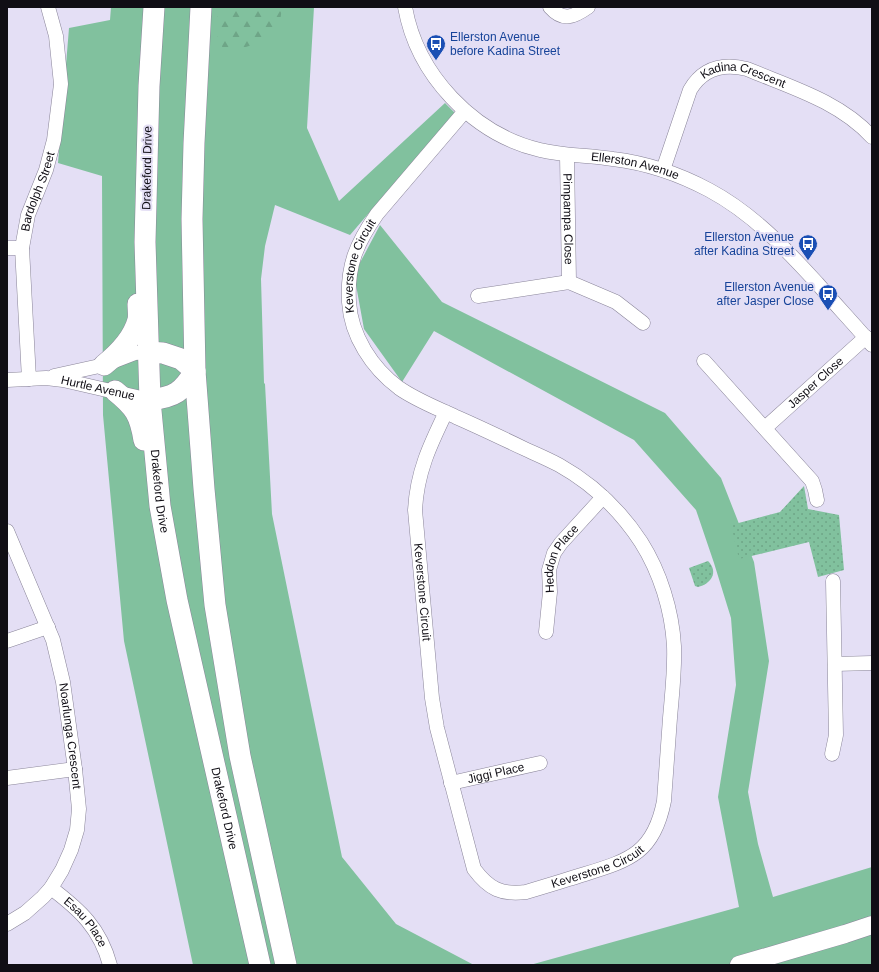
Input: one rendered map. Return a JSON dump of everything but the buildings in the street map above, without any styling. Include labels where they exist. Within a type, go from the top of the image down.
[{"type":"highway","name":"Drakeford Drive","points":[[154,7],[150,79],[145,242],[150,400],[160,506],[177,600],[260,965]]},
{"type":"highway","name":"Drakeford Drive","points":[[202,7],[197,82],[192,219],[195,371],[204,489],[216,605],[240,756],[286,965]]},
{"type":"highway","points":[[104,365],[119,353],[129,340],[138,319],[138,261],[145,242]]},
{"type":"highway","points":[[148,352],[181,359],[195,371],[185,386],[176,393],[168,397],[150,400]]},
{"type":"highway","points":[[115,391],[128,401],[136,412],[141,423],[149,480],[160,506]]},
{"type":"main road","points":[[738,965],[872,925]]},
{"type":"main road","points":[[845,934],[872,932]]},
{"type":"street","name":"Bardolph Street","points":[[29,379],[22,248],[28,214],[46,170],[57,125],[61,84],[56,36],[48,7]]},
{"type":"street","name":"Ellerston Avenue","points":[[405,7],[407,18],[418,48],[427,66],[446,92],[465,111],[488,128],[513,141],[540,150],[567,155],[613,159],[647,166],[663,170],[710,190],[752,218],[790,253],[869,341]]},
{"type":"street","points":[[550,7],[553,11],[570,17],[578,15],[588,7]]},
{"type":"street","name":"Kadina Crescent","points":[[663,170],[693,84],[702,75],[720,67],[734,66],[746,69],[822,101],[843,112],[862,126],[872,137]]},
{"type":"street","name":"Keverstone Circuit","points":[[446,412],[429,447],[420,472],[416,497],[432,698],[437,728],[474,869],[482,880],[499,891],[513,893],[526,892],[612,866],[628,859],[648,842],[657,827],[661,818],[664,801],[674,676],[674,645],[670,615],[656,571],[642,544],[624,519],[603,497],[582,479],[558,464],[446,412],[400,388],[378,369],[364,351],[358,337],[350,308],[348,286],[355,253],[364,232],[377,214],[465,111]]},
{"type":"street","name":"Pimpampa Close","points":[[567,155],[569,282]]},
{"type":"street","points":[[7,248],[22,248]]},
{"type":"street","name":"Pimpampa Close","points":[[478,296],[569,282],[616,302],[643,323]]},
{"type":"street","name":"Jasper Close","points":[[765,428],[869,341]]},
{"type":"street","name":"Hurtle Avenue","points":[[7,380],[46,378],[104,365],[135,353],[148,352]]},
{"type":"street","points":[[704,360],[812,481],[817,500]]},
{"type":"street","name":"Hurtle Avenue","points":[[46,378],[63,380],[150,400]]},
{"type":"street","name":"Heddon Place","points":[[546,632],[550,592],[549,570],[554,553],[561,542],[603,497]]},
{"type":"street","name":"Noarlunga Crescent","points":[[7,531],[53,640],[63,682],[79,809],[77,830],[71,850],[62,870],[51,888],[25,913],[7,924]]},
{"type":"street","points":[[832,754],[836,735],[833,581]]},
{"type":"street","points":[[7,642],[48,627]]},
{"type":"street","points":[[835,664],[872,663]]},
{"type":"street","name":"Jiggi Place","points":[[451,783],[540,763]]},
{"type":"street","points":[[7,778],[75,769]]},
{"type":"street","name":"Esau Place","points":[[51,888],[76,907],[91,924],[107,954],[110,965]]},
{"type":"green space","points":[[111,7],[314,7],[307,128],[339,201],[445,103],[455,113],[350,235],[275,205],[265,246],[261,279],[264,383],[272,514],[342,857],[396,924],[474,965],[193,965],[124,641],[103,415],[102,176],[58,163],[69,28],[110,20]]},
{"type":"green space","points":[[217,7],[282,7],[279,30],[258,43],[227,53],[217,40]]},
{"type":"green space","points":[[380,225],[442,302],[665,413],[721,478],[754,562],[769,661],[748,792],[758,844],[773,897],[872,867],[872,965],[530,965],[739,907],[718,797],[736,685],[731,618],[696,510],[634,440],[434,331],[402,382],[364,329],[354,274]]},
{"type":"green space","points":[[804,486],[808,509],[839,515],[844,570],[818,577],[809,542],[739,559],[731,525],[780,512]]},
{"type":"green space","points":[[708,561],[713,569],[712,577],[707,583],[698,587],[695,586],[689,568]]},
{"type":"place","name":"Ellerston Avenue before Kadina Street","points":[[436,61]]},
{"type":"place","name":"Ellerston Avenue after Kadina Street","points":[[808,261]]},
{"type":"place","name":"Ellerston Avenue after Jasper Close","points":[[828,311]]}]
